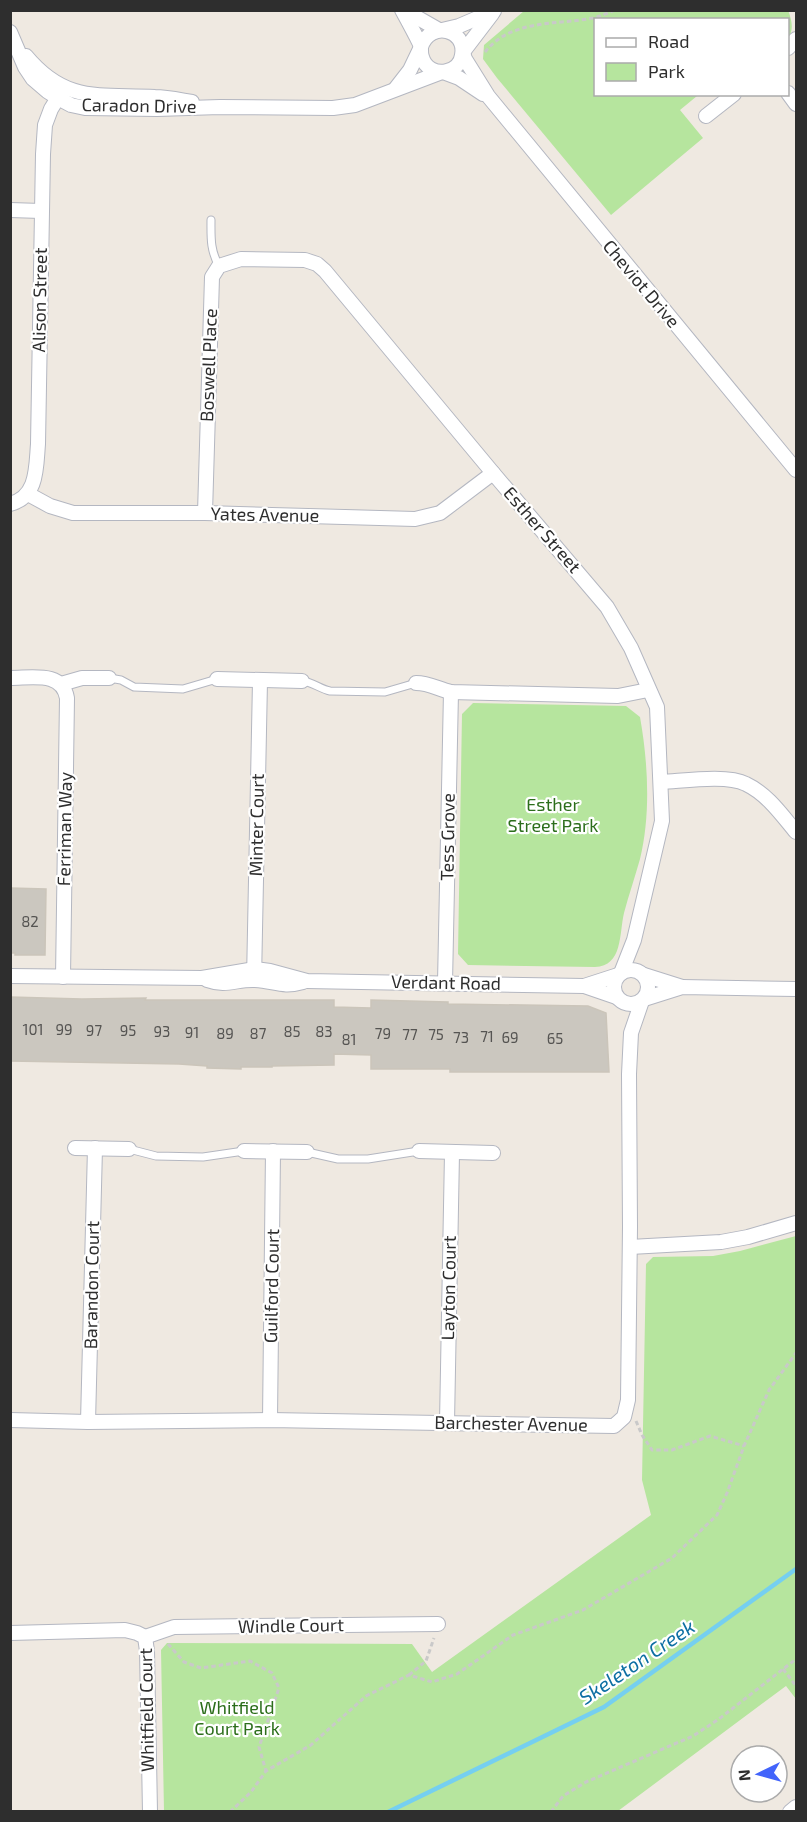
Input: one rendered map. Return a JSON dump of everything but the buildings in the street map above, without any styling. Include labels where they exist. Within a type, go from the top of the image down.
[{"type":"street","points":[[403,10],[439,30],[454,34],[462,45],[463,52],[462,58],[453,69],[443,72],[435,71],[427,66],[421,55],[421,47],[403,10]]},
{"type":"street","points":[[392,92],[410,70],[427,36],[495,11]]},
{"type":"street","points":[[463,52],[495,11]]},
{"type":"street","name":"Caradon Drive","points":[[13,38],[25,67],[33,79],[47,91],[61,93],[71,105],[85,108],[157,110],[220,107],[333,108],[355,105],[443,72]]},
{"type":"street","name":"Cheviot Drive","points":[[463,52],[488,96],[796,470]]},
{"type":"street","name":"Cheviot Drive","points":[[443,72],[459,78],[488,96]]},
{"type":"street","name":"Alison Street","points":[[28,494],[34,484],[38,444],[41,211],[45,125],[61,93]]},
{"type":"street","points":[[706,116],[731,96]]},
{"type":"street","points":[[10,210],[41,211]]},
{"type":"street","name":"Esther Street","points":[[219,266],[241,259],[305,260],[317,264],[325,271],[607,607],[631,648],[657,706],[662,820],[634,940],[620,974]]},
{"type":"street","name":"Boswell Place","points":[[205,513],[211,291],[212,278],[219,266]]},
{"type":"street","name":"Yates Avenue","points":[[28,494],[50,506],[73,513],[205,513],[415,519],[440,513],[493,473]]},
{"type":"street","points":[[10,504],[19,502],[28,494]]},
{"type":"street","points":[[10,678],[48,678],[61,684],[82,678],[109,678]]},
{"type":"street","points":[[218,680],[302,681]]},
{"type":"street","name":"Minter Court","points":[[255,975],[260,681]]},
{"type":"street","points":[[416,683],[426,683],[440,690],[451,692],[618,696],[648,690]]},
{"type":"street","name":"Ferriman Way","points":[[61,684],[66,689],[67,698],[63,976]]},
{"type":"street","name":"Tess Grove","points":[[445,983],[451,692]]},
{"type":"street","points":[[662,782],[715,779],[744,783],[766,798],[796,831]]},
{"type":"street","name":"Esther Street","points":[[634,940],[642,974]]},
{"type":"street","points":[[631,1033],[614,986],[620,974],[631,970],[682,987],[796,989]]},
{"type":"street","name":"Verdant Road","points":[[10,976],[202,978],[255,975],[270,971],[307,981],[584,986],[620,974]]},
{"type":"street","points":[[625,1413],[628,1400],[630,1247],[629,1074],[631,1033],[643,1000],[648,993],[648,987],[642,974]]},
{"type":"street","name":"Verdant Road","points":[[584,986],[618,999]]},
{"type":"street","points":[[618,999],[630,1005],[682,987]]},
{"type":"street","points":[[75,1148],[129,1149]]},
{"type":"street","name":"Barandon Court","points":[[88,1422],[95,1148]]},
{"type":"street","points":[[244,1151],[306,1152]]},
{"type":"street","name":"Guilford Court","points":[[270,1420],[273,1151]]},
{"type":"street","points":[[419,1151],[492,1153]]},
{"type":"street","name":"Layton Court","points":[[447,1423],[452,1153]]},
{"type":"street","points":[[630,1247],[721,1242],[796,1223]]},
{"type":"street","name":"Barchester Avenue","points":[[10,1420],[88,1422],[270,1420],[615,1426],[625,1413]]},
{"type":"street","name":"Windle Court","points":[[145,1637],[174,1627],[438,1624]]},
{"type":"street","name":"Whitfield Court","points":[[10,1634],[125,1630],[145,1637],[150,1812]]},
{"type":"street","points":[[790,1812],[796,1807]]},
{"type":"lane","points":[[211,220],[211,246],[219,266]]},
{"type":"lane","points":[[109,678],[121,680],[134,687],[183,689],[218,680]]},
{"type":"lane","points":[[302,681],[314,683],[330,691],[356,692],[385,692],[416,683]]},
{"type":"lane","points":[[129,1149],[156,1156],[192,1157],[244,1151]]},
{"type":"lane","points":[[306,1152],[338,1159],[368,1159],[419,1151]]},
{"type":"path","points":[[595,18],[615,10]]},
{"type":"path","points":[[485,52],[492,43],[518,30],[537,24],[594,18]]},
{"type":"path","points":[[409,1675],[432,1682],[457,1674],[513,1635],[583,1610],[672,1558],[717,1515],[769,1390],[796,1353]]},
{"type":"path","points":[[625,1413],[634,1418],[652,1450],[672,1450],[710,1436],[744,1446]]},
{"type":"path","points":[[230,1812],[251,1792],[266,1771],[311,1745],[366,1696],[409,1675],[426,1661],[438,1624]]},
{"type":"path","points":[[159,1632],[184,1662],[201,1668],[250,1661],[272,1673],[279,1688],[259,1747],[266,1771]]},
{"type":"path","points":[[551,1812],[563,1796],[586,1782],[693,1736],[719,1719],[796,1659]]},
{"type":"path","points":[[783,1669],[796,1686]]},
{"type":"green space","points":[[788,10],[792,25],[789,37],[789,18],[594,18],[594,96],[697,96],[680,110],[703,138],[611,215],[483,59],[484,45],[524,11]]},
{"type":"green space","name":"Esther Street Park","points":[[473,703],[626,706],[640,717],[645,752],[646,824],[640,859],[624,913],[618,948],[611,961],[604,965],[595,967],[468,965],[458,954],[462,714]]},
{"type":"green space","name":"Whitfield Court Park","points":[[796,1236],[796,1699],[786,1686],[618,1811],[164,1811],[161,1650],[167,1643],[412,1644],[432,1672],[651,1515],[642,1480],[646,1264],[653,1257],[713,1256]]},
{"type":"waterway","name":"Skeleton Creek","points":[[388,1812],[604,1707],[796,1569]]}]
